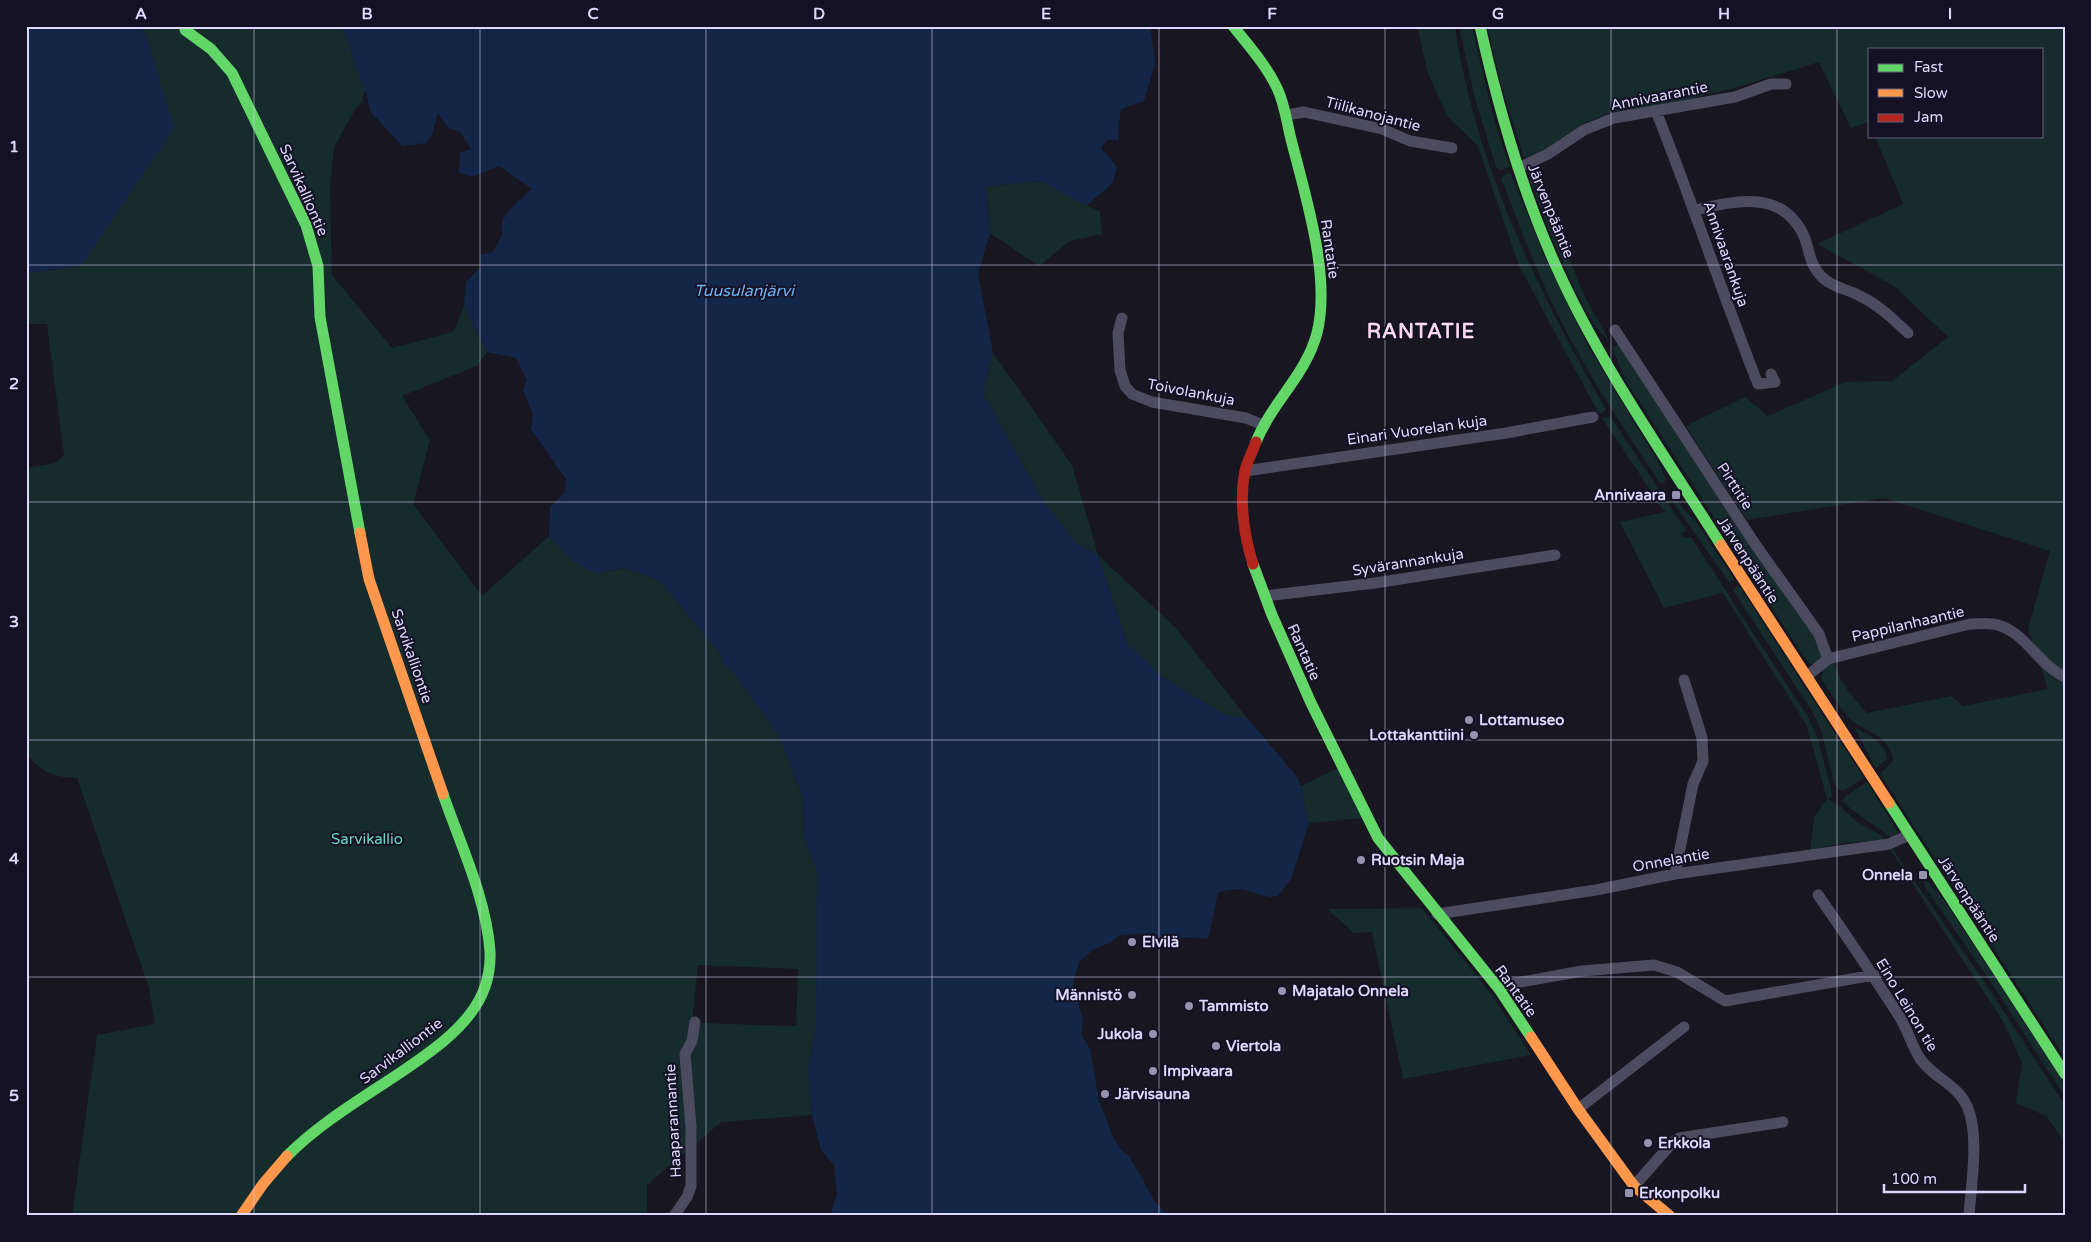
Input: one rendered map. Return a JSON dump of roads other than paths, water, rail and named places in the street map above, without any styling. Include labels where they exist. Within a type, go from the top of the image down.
[{"type":"street","name":"Rantatie","points":[[1232,26],[1263,63],[1278,89],[1287,114],[1319,263],[1320,294],[1317,332],[1304,367],[1263,425],[1245,471],[1242,510],[1247,545],[1265,596],[1311,704],[1365,815],[1389,854],[1499,989],[1578,1109],[1634,1186],[1670,1216]]},
{"type":"street","name":"Järvenpääntie","points":[[1480,26],[1495,92],[1518,168],[1555,264],[1598,349],[1678,479],[2065,1074]]},
{"type":"street","name":"Sarvikalliontie","points":[[185,30],[211,49],[232,74],[306,225],[318,266],[320,316],[369,579],[475,886],[486,925],[489,972],[474,1009],[461,1025],[390,1080],[308,1137],[284,1159],[241,1216]]},
{"type":"street","name":"Annivaarantie","points":[[1518,168],[1548,154],[1584,130],[1614,118],[1734,97],[1771,84],[1786,84]]},
{"type":"street","name":"Annivaarankuja","points":[[1656,111],[1695,210],[1720,290],[1758,384],[1775,382],[1771,374]]},
{"type":"street","name":"Tiilikanojantie","points":[[1287,114],[1304,112],[1382,129],[1410,141],[1452,148]]},
{"type":"street","points":[[1695,210],[1727,203],[1758,202],[1776,205],[1792,216],[1803,234],[1813,266],[1821,276],[1836,288],[1859,295],[1879,306],[1908,333]]},
{"type":"street","name":"Toivolankuja","points":[[1122,318],[1118,333],[1120,370],[1125,386],[1132,394],[1152,402],[1246,418],[1263,425]]},
{"type":"street","name":"Pirttitie","points":[[1615,330],[1755,544],[1819,634],[1828,659]]},
{"type":"street","name":"Einari Vuorelan kuja","points":[[1245,471],[1506,433],[1594,417]]},
{"type":"street","name":"Syvärannankuja","points":[[1265,596],[1366,584],[1555,555]]},
{"type":"street","name":"Pappilanhaantie","points":[[1807,676],[1828,659],[1970,624],[1994,624],[2010,630],[2050,668],[2065,677]]},
{"type":"street","points":[[1676,874],[1686,811],[1693,784],[1703,762],[1702,738],[1684,680]]},
{"type":"street","name":"Onnelantie","points":[[1437,914],[1448,910],[1596,890],[1676,874],[1889,844],[1909,834]]},
{"type":"street","name":"Eino Leinon tie","points":[[1818,895],[1874,975],[1908,1031],[1921,1060],[1956,1090],[1967,1106],[1972,1127],[1973,1144],[1969,1216]]},
{"type":"street","points":[[1499,989],[1510,984],[1582,971],[1654,965],[1677,972],[1726,1001],[1874,975]]},
{"type":"street","name":"Haaparannantie","points":[[674,1216],[687,1197],[691,1186],[691,1127],[685,1054],[692,1041],[695,1022]]},
{"type":"street","points":[[1578,1109],[1684,1027]]},
{"type":"street","points":[[1634,1186],[1673,1142],[1680,1138],[1783,1122]]},
{"type":"water","points":[[26,26],[142,26],[175,127],[81,266],[26,273]]},
{"type":"water","name":"Tuusulanjärvi","points":[[339,26],[1150,26],[1155,63],[1144,101],[1121,109],[1118,129],[1119,140],[1107,140],[1101,148],[1117,167],[1112,184],[1086,206],[1041,181],[986,186],[990,233],[978,274],[993,353],[983,393],[1042,499],[1076,543],[1098,555],[1127,643],[1161,676],[1224,714],[1248,719],[1294,773],[1301,786],[1309,823],[1291,879],[1278,896],[1269,897],[1240,889],[1218,893],[1208,939],[1191,937],[1164,941],[1153,933],[1119,935],[1110,943],[1094,949],[1079,962],[1073,983],[1083,1021],[1081,1034],[1090,1049],[1099,1100],[1112,1135],[1121,1150],[1129,1156],[1155,1202],[1168,1216],[830,1216],[837,1194],[834,1165],[821,1150],[812,1115],[808,1072],[816,1027],[817,872],[804,837],[803,798],[778,734],[736,676],[721,661],[722,656],[659,580],[623,568],[597,574],[573,561],[549,536],[550,507],[565,492],[566,479],[531,429],[533,414],[523,390],[527,380],[516,358],[487,352],[464,307],[466,282],[481,267],[480,255],[493,252],[502,235],[502,221],[512,207],[532,189],[499,166],[472,177],[459,173],[460,152],[471,149],[461,133],[449,128],[438,113],[432,134],[426,143],[402,146],[370,111],[366,91],[354,65],[349,41]]},
{"type":"place","name":"Annivaara","points":[[1676,495]]},
{"type":"place","name":"Lottamuseo","points":[[1469,720]]},
{"type":"place","name":"Lottakanttiini","points":[[1474,735]]},
{"type":"place","name":"Ruotsin Maja","points":[[1361,860]]},
{"type":"place","name":"Onnela","points":[[1923,875]]},
{"type":"place","name":"Elvilä","points":[[1132,942]]},
{"type":"place","name":"Majatalo Onnela","points":[[1282,991]]},
{"type":"place","name":"Männistö","points":[[1132,995]]},
{"type":"place","name":"Tammisto","points":[[1189,1006]]},
{"type":"place","name":"Jukola","points":[[1153,1034]]},
{"type":"place","name":"Viertola","points":[[1216,1046]]},
{"type":"place","name":"Impivaara","points":[[1153,1071]]},
{"type":"place","name":"Järvisauna","points":[[1105,1094]]},
{"type":"place","name":"Erkkola","points":[[1648,1143]]},
{"type":"place","name":"Erkonpolku","points":[[1629,1193]]},
{"type":"district","name":"RANTATIE","points":[[1421,332]]},
{"type":"park label","name":"Sarvikallio","points":[[367,839]]}]
